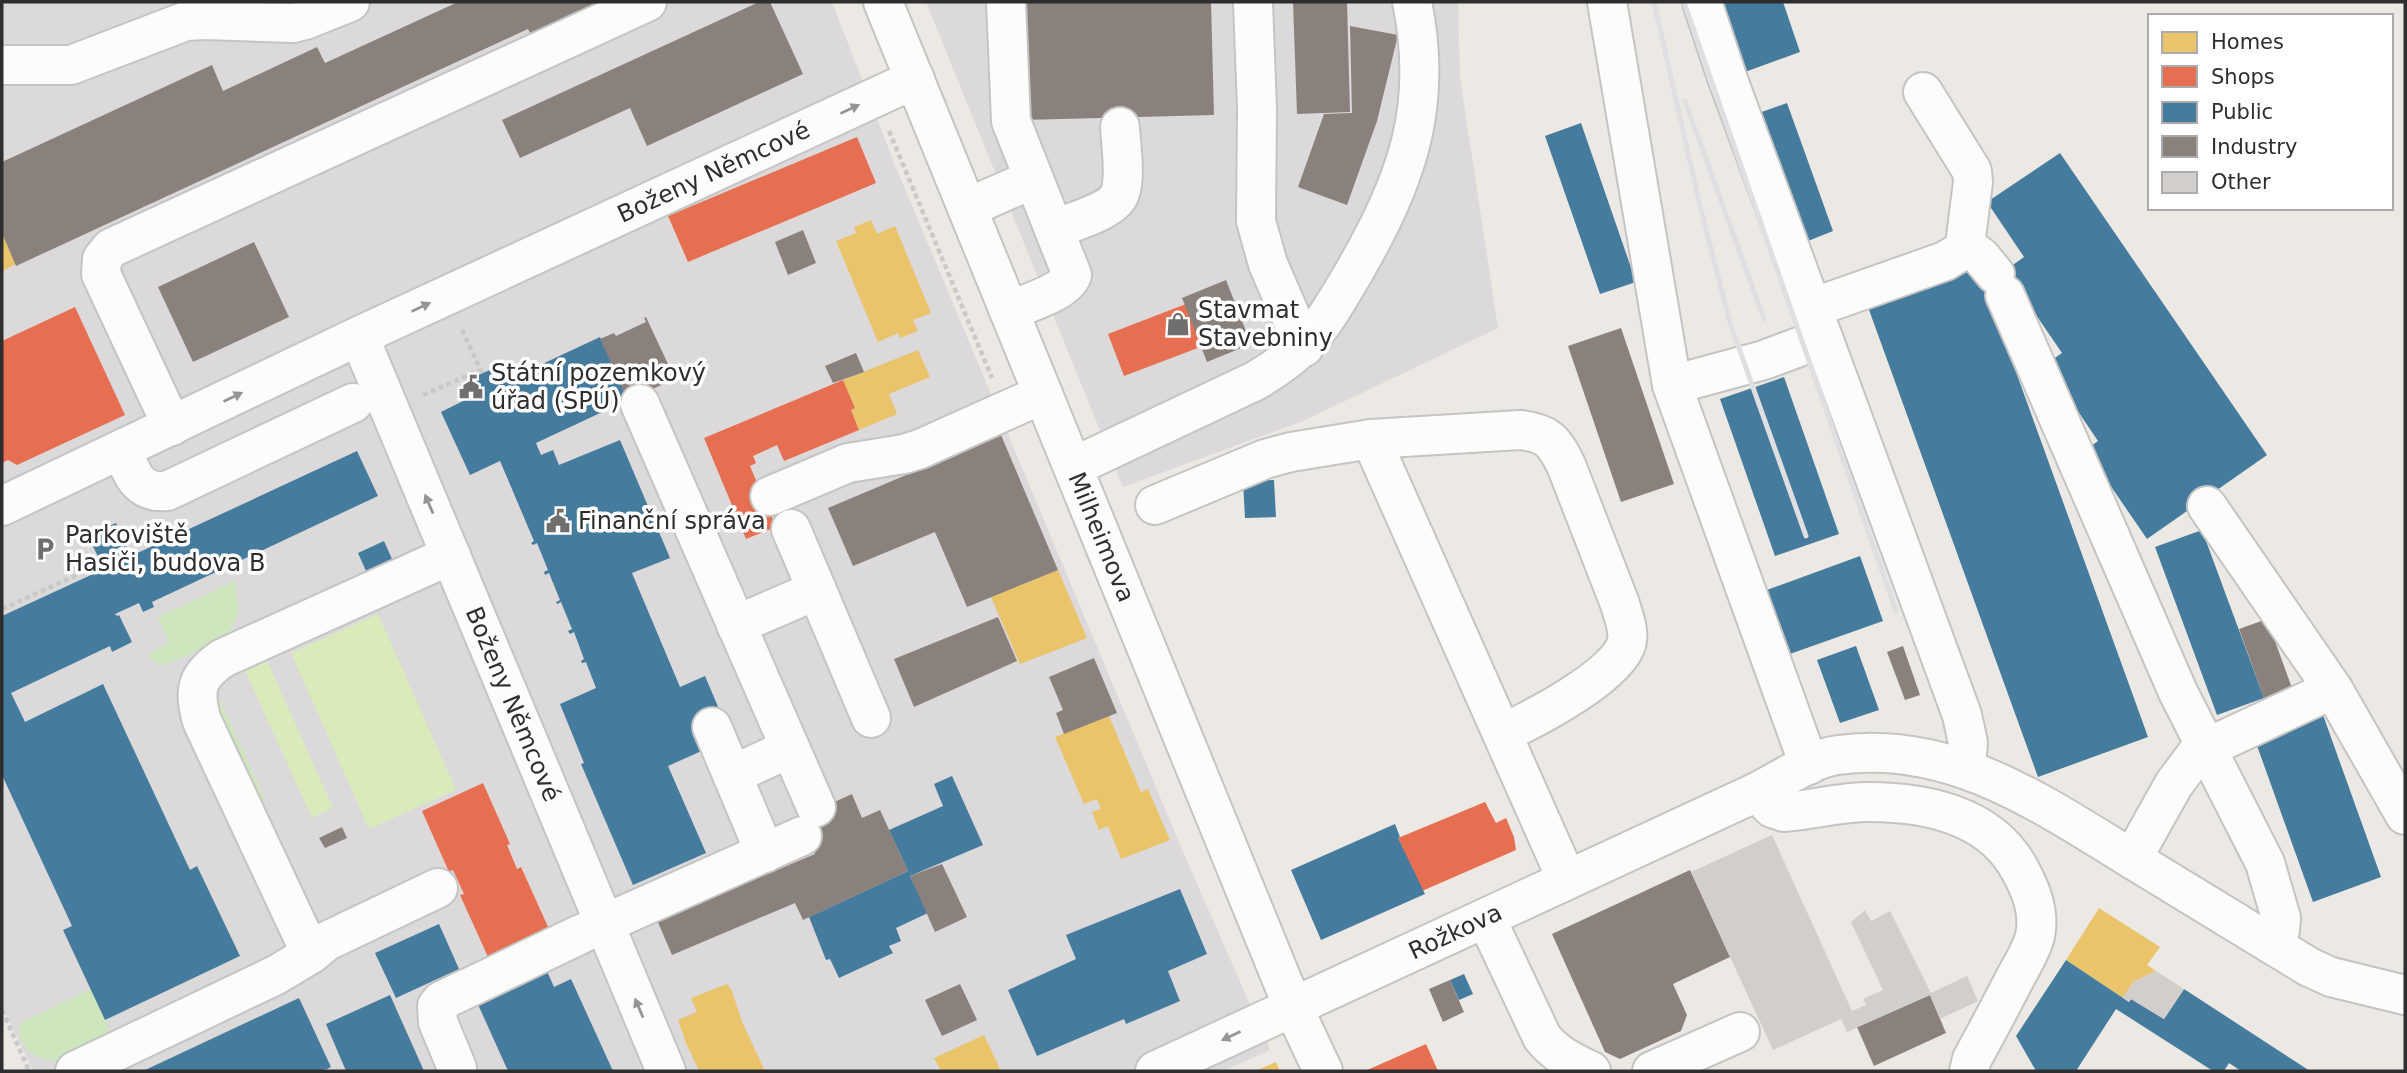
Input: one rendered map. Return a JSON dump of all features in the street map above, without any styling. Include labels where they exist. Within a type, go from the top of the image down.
[{"type":"street","points":[[2,65],[71,65],[186,21],[293,23],[350,2]]},
{"type":"street","points":[[172,426],[101,274],[102,259],[111,248],[647,2]]},
{"type":"street","name":"Milheimova","points":[[883,2],[1293,1007],[1323,1071]]},
{"type":"street","points":[[1006,2],[1011,121],[1072,275],[1070,281],[1055,291],[1009,311]]},
{"type":"street","points":[[1253,2],[1257,109],[1256,221],[1268,264],[1304,347]]},
{"type":"street","points":[[1073,467],[1255,381],[1283,365],[1304,347],[1322,326],[1372,241],[1410,151],[1418,112],[1421,65],[1412,2]]},
{"type":"street","points":[[1607,2],[1672,385],[1809,765]]},
{"type":"street","points":[[1702,2],[1727,77],[1962,715],[1968,743],[1966,768]]},
{"type":"street","name":"Boženy Němcové","points":[[2,506],[359,336],[915,79]]},
{"type":"street","points":[[1672,385],[1764,360],[1818,323],[1955,257],[1965,245],[1972,171],[1923,92]]},
{"type":"street","points":[[1054,229],[1101,210],[1117,200],[1122,186],[1120,127]]},
{"type":"street","points":[[967,208],[1033,179]]},
{"type":"street","points":[[1965,245],[1981,257],[2000,285],[2178,692],[2265,863],[2281,918],[2280,930],[2273,945]]},
{"type":"street","name":"Boženy Němcové","points":[[359,336],[666,1071]]},
{"type":"street","points":[[770,496],[848,464],[920,449],[1042,394]]},
{"type":"street","points":[[122,450],[134,476],[144,488],[158,492],[167,491],[353,403]]},
{"type":"street","points":[[457,1068],[438,1022],[437,1006],[441,1001],[604,924],[765,853],[809,822],[790,748],[640,404]]},
{"type":"street","points":[[1155,505],[1265,459],[1291,452],[1371,439],[1520,430],[1547,436],[1566,465],[1620,604],[1626,624],[1627,642],[1620,656],[1608,668],[1565,701],[1502,734]]},
{"type":"street","points":[[1371,439],[1567,880]]},
{"type":"street","points":[[2207,506],[2333,689],[2405,815]]},
{"type":"street","points":[[791,529],[871,718]]},
{"type":"street","points":[[311,954],[202,721],[196,695],[199,684],[204,674],[223,658],[451,555]]},
{"type":"street","points":[[736,625],[817,590]]},
{"type":"street","points":[[2132,859],[2190,761],[2207,747],[2333,689]]},
{"type":"street","points":[[712,727],[765,853]]},
{"type":"street","points":[[732,775],[790,748]]},
{"type":"street","name":"Rožkova","points":[[1155,1071],[1757,792],[1820,759],[1836,755],[1883,753],[1931,758],[2002,782],[2309,967],[2331,977],[2405,995]]},
{"type":"street","points":[[1757,792],[1772,808],[1784,812],[1867,802],[1936,810],[1978,825],[1998,840],[2014,859],[2026,880],[2037,916],[2034,939],[1972,1059],[1969,1071]]},
{"type":"street","points":[[75,1071],[276,975],[327,941],[438,888]]},
{"type":"street","points":[[1486,918],[1548,1046],[1566,1059],[1591,1071]]},
{"type":"street","points":[[1652,1071],[1740,1031]]},
{"type":"path","points":[[417,398],[481,372],[446,296]]},
{"type":"path","points":[[2,610],[97,566]]},
{"type":"path","points":[[2,1010],[29,1071]]},
{"type":"shaded area","points":[[2,2],[832,2],[895,165],[1184,854],[1270,1050],[1223,1071],[33,1071],[2,1006]]},
{"type":"shaded area","points":[[926,2],[1458,2],[1460,78],[1498,328],[1303,421],[1123,487]]},
{"type":"green space","points":[[235,581],[239,612],[229,635],[167,663],[157,663],[147,655],[169,643],[158,617]]},
{"type":"green space","points":[[378,614],[456,790],[369,829],[291,653]]},
{"type":"green space","points":[[264,654],[333,808],[312,818],[242,664]]},
{"type":"green space","points":[[215,696],[219,698],[265,799],[260,804],[210,700]]},
{"type":"green space","points":[[91,989],[112,1035],[56,1060],[34,1055],[24,1045],[20,1023]]},
{"type":"building: Homes","points":[[871,220],[877,234],[895,226],[931,313],[913,320],[918,331],[900,338],[898,333],[878,342],[836,241],[856,233],[854,227]]},
{"type":"building: Homes","points":[[2,233],[16,264],[2,271]]},
{"type":"building: Homes","points":[[918,350],[930,377],[889,394],[897,414],[859,430],[851,410],[855,408],[843,380]]},
{"type":"building: Homes","points":[[1058,570],[1087,638],[1020,664],[991,597]]},
{"type":"building: Homes","points":[[1109,716],[1141,792],[1148,789],[1170,840],[1121,859],[1108,826],[1099,830],[1092,812],[1101,809],[1097,799],[1084,804],[1055,737]]},
{"type":"building: Homes","points":[[2099,908],[2160,947],[2147,965],[2156,971],[2133,982],[2123,998],[2066,960]]},
{"type":"building: Homes","points":[[727,984],[765,1071],[699,1071],[686,1043],[678,1020],[697,1012],[691,998]]},
{"type":"building: Homes","points":[[984,1035],[1001,1071],[941,1071],[934,1058]]},
{"type":"building: Homes","points":[[1276,1062],[1280,1071],[1255,1071]]},
{"type":"building: Shops","points":[[857,137],[876,183],[688,262],[668,216]]},
{"type":"building: Shops","points":[[1186,304],[1203,346],[1124,376],[1108,334]]},
{"type":"building: Shops","points":[[75,307],[125,415],[17,465],[8,460],[2,463],[2,341]]},
{"type":"building: Shops","points":[[843,380],[855,408],[851,410],[859,430],[784,461],[777,445],[753,456],[756,463],[750,466],[776,527],[746,539],[704,438]]},
{"type":"building: Shops","points":[[483,783],[510,844],[507,845],[517,869],[521,867],[549,929],[488,957],[460,895],[464,894],[453,870],[449,872],[422,811]]},
{"type":"building: Shops","points":[[1485,802],[1496,823],[1506,818],[1516,850],[1422,891],[1398,838]]},
{"type":"building: Shops","points":[[1426,1044],[1438,1071],[1365,1071]]},
{"type":"building: Public","points":[[1718,2],[1783,2],[1800,52],[1742,73]]},
{"type":"building: Public","points":[[1787,103],[1833,231],[1803,243],[1756,114]]},
{"type":"building: Public","points":[[1581,123],[1636,282],[1600,294],[1545,136]]},
{"type":"building: Public","points":[[2060,153],[2267,455],[2147,539],[2086,450],[2098,441],[2046,364],[2062,353],[2019,290],[1990,300],[2148,737],[2038,777],[1868,307],[1978,267],[2007,269],[2024,257],[1987,202]]},
{"type":"building: Public","points":[[600,337],[628,400],[536,443],[541,455],[553,450],[559,465],[620,440],[670,558],[632,573],[680,687],[705,676],[719,709],[693,720],[706,749],[668,766],[706,853],[633,885],[581,764],[584,763],[560,704],[596,688],[586,662],[581,661],[584,659],[574,632],[570,634],[568,631],[572,629],[561,602],[556,602],[560,600],[549,573],[545,575],[544,572],[548,570],[537,543],[531,543],[534,541],[500,461],[470,475],[441,412],[473,396],[466,381],[498,366],[506,381]]},
{"type":"building: Public","points":[[1784,377],[1839,534],[1775,556],[1720,399]]},
{"type":"building: Public","points":[[357,451],[378,496],[152,602],[154,607],[143,612],[139,603],[115,614],[119,615],[132,642],[112,652],[110,646],[11,693],[25,722],[103,684],[190,870],[197,866],[240,956],[105,1020],[63,930],[72,926],[2,775],[2,616],[104,569],[88,536],[116,523],[131,556]]},
{"type":"building: Public","points":[[1274,480],[1276,517],[1245,518],[1243,481]]},
{"type":"building: Public","points":[[2202,530],[2264,698],[2217,715],[2155,547]]},
{"type":"building: Public","points":[[384,541],[392,559],[366,571],[358,553]]},
{"type":"building: Public","points":[[1860,556],[1883,621],[1787,655],[1764,591]]},
{"type":"building: Public","points":[[1856,646],[1879,710],[1840,723],[1817,660]]},
{"type":"building: Public","points":[[2323,715],[2381,877],[2313,902],[2255,740]]},
{"type":"building: Public","points":[[952,776],[983,845],[910,876],[928,913],[896,928],[901,941],[889,946],[893,953],[839,978],[830,959],[826,960],[809,917],[908,871],[889,830],[943,806],[934,784]]},
{"type":"building: Public","points":[[1395,824],[1400,837],[1398,838],[1425,894],[1321,940],[1291,870]]},
{"type":"building: Public","points":[[1180,889],[1207,954],[1168,971],[1180,1001],[1126,1024],[1124,1019],[1037,1056],[1008,990],[1076,959],[1066,935]]},
{"type":"building: Public","points":[[439,924],[459,969],[396,998],[375,953]]},
{"type":"building: Public","points":[[2066,960],[2129,1002],[2131,999],[2164,1019],[2184,989],[2310,1071],[2241,1071],[2229,1063],[2224,1071],[2213,1071],[2116,1009],[2076,1071],[2036,1071],[2016,1036]]},
{"type":"building: Public","points":[[546,969],[554,987],[571,979],[613,1071],[508,1071],[476,1000]]},
{"type":"building: Public","points":[[1464,974],[1473,994],[1459,1000],[1450,980]]},
{"type":"building: Public","points":[[390,995],[424,1071],[346,1071],[326,1024]]},
{"type":"building: Public","points":[[299,998],[331,1067],[327,1069],[143,1071]]},
{"type":"building: Industry","points":[[458,2],[602,2],[531,35],[528,29],[16,266],[2,233],[2,162],[212,65],[223,91],[317,47],[325,63]]},
{"type":"building: Industry","points":[[759,2],[770,2],[803,74],[647,146],[630,108],[520,158],[502,120]]},
{"type":"building: Industry","points":[[1020,2],[1211,2],[1214,115],[1023,120]]},
{"type":"building: Industry","points":[[1293,2],[1347,2],[1350,112],[1297,114]]},
{"type":"building: Industry","points":[[1350,26],[1398,35],[1377,121],[1347,205],[1298,187],[1324,114],[1352,113]]},
{"type":"building: Industry","points":[[803,230],[816,263],[788,275],[775,242]]},
{"type":"building: Industry","points":[[254,242],[289,317],[193,362],[158,287]]},
{"type":"building: Industry","points":[[1226,280],[1251,344],[1207,362],[1182,298]]},
{"type":"building: Industry","points":[[646,317],[675,379],[628,400],[600,339],[614,333],[616,336],[646,322]]},
{"type":"building: Industry","points":[[1621,328],[1674,484],[1621,502],[1568,346]]},
{"type":"building: Industry","points":[[856,353],[864,372],[833,383],[825,366]]},
{"type":"building: Industry","points":[[1001,435],[1058,570],[967,607],[935,532],[853,566],[828,508]]},
{"type":"building: Industry","points":[[998,617],[1017,661],[914,707],[894,659]]},
{"type":"building: Industry","points":[[2267,619],[2292,688],[2264,698],[2239,629]]},
{"type":"building: Industry","points":[[1903,646],[1920,695],[1905,700],[1887,652]]},
{"type":"building: Industry","points":[[1094,658],[1117,713],[1064,734],[1056,713],[1063,710],[1049,677]]},
{"type":"building: Industry","points":[[852,794],[862,818],[880,810],[908,871],[803,920],[795,903],[672,955],[657,920],[815,854],[799,818]]},
{"type":"building: Industry","points":[[342,827],[347,838],[325,848],[319,838]]},
{"type":"building: Industry","points":[[942,864],[967,917],[935,932],[910,876]]},
{"type":"building: Industry","points":[[1690,870],[1730,957],[1673,984],[1687,1015],[1681,1031],[1620,1059],[1605,1052],[1552,934]]},
{"type":"building: Industry","points":[[1450,980],[1464,1012],[1443,1022],[1429,989]]},
{"type":"building: Industry","points":[[960,984],[977,1020],[942,1036],[925,1000]]},
{"type":"building: Industry","points":[[1930,995],[1946,1033],[1874,1066],[1857,1027]]},
{"type":"building: Other","points":[[1772,835],[1852,1011],[1866,1005],[1863,999],[1883,990],[1851,922],[1865,910],[1871,921],[1890,911],[1931,993],[1967,976],[1978,1001],[1940,1019],[1930,995],[1847,1032],[1841,1019],[1773,1050],[1691,872]]},
{"type":"building: Other","points":[[2156,971],[2184,989],[2164,1019],[2131,999],[2129,1002],[2123,998],[2133,982]]},
{"type":"railway","points":[[1654,2],[1700,206],[1730,323],[1806,536]]},
{"type":"railway","points":[[1684,2],[1896,611]]},
{"type":"railway","points":[[1685,101],[1764,319]]},
{"type":"place","name":"Stavmat Stavebniny","points":[[1178,324]]},
{"type":"place","name":"Státní pozemkový úřad (SPÚ)","points":[[471,387]]},
{"type":"place","name":"Finanční správa","points":[[558,521]]},
{"type":"place","name":"Parkoviště Hasiči, budova B","points":[[45,549]]}]
